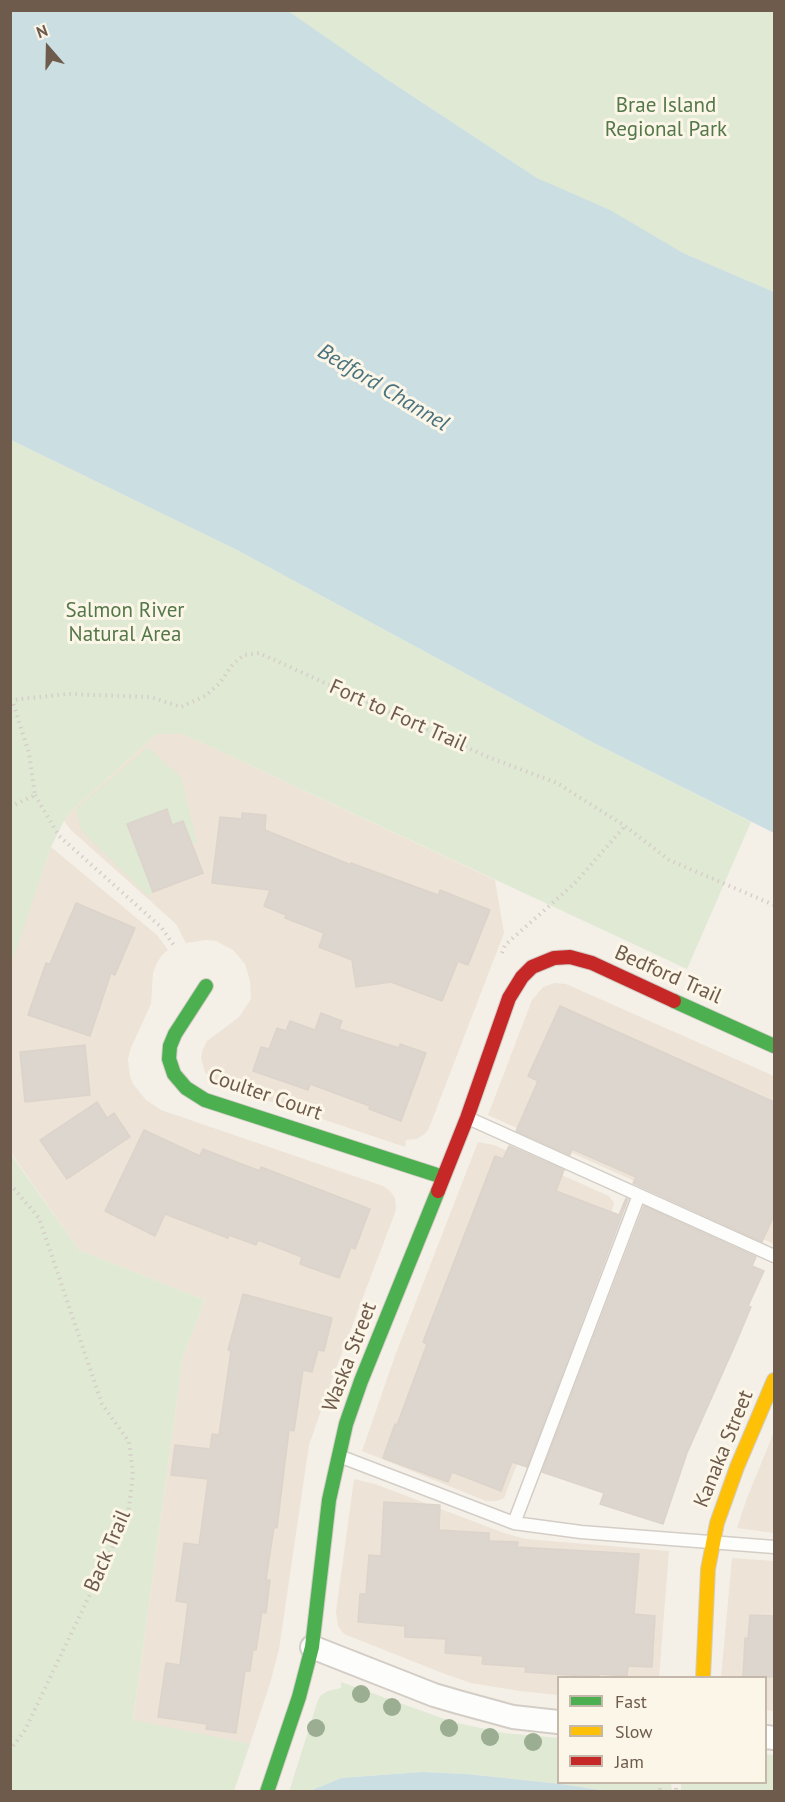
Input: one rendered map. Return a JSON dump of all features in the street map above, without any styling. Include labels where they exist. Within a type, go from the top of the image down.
[{"type":"street","name":"Bedford Trail","points":[[541,962],[570,957],[592,963],[774,1046]]},
{"type":"street","name":"Waska Street","points":[[267,1791],[299,1697],[312,1647],[329,1500],[346,1424],[361,1381],[467,1118],[509,998],[522,977],[541,962]]},
{"type":"street","name":"Coulter Court","points":[[206,986],[175,1034],[170,1046],[169,1059],[174,1074],[186,1088],[205,1100],[443,1177]]},
{"type":"street","name":"Kanaka Street","points":[[703,1676],[708,1569],[724,1500],[774,1380]]},
{"type":"street","points":[[312,1647],[434,1695],[513,1717],[557,1722]]},
{"type":"lane","points":[[467,1118],[774,1256]]},
{"type":"lane","points":[[514,1523],[639,1195]]},
{"type":"lane","points":[[338,1455],[514,1523],[581,1532],[774,1547]]},
{"type":"path","name":"Fort to Fort Trail","points":[[11,699],[67,694],[151,697],[181,706],[206,696],[219,684],[233,664],[244,655],[259,653],[488,758],[557,783],[625,826],[669,860],[774,905]]},
{"type":"path","points":[[11,699],[29,753],[36,795],[58,836],[161,927],[175,947]]},
{"type":"path","points":[[10,807],[36,795]]},
{"type":"path","points":[[501,954],[505,945],[574,884],[625,826]]},
{"type":"path","name":"Back Trail","points":[[10,1184],[39,1218],[102,1404],[129,1442],[133,1474],[128,1515],[25,1730],[10,1750]]},
{"type":"shaded area","points":[[157,734],[183,734],[495,880],[504,933],[429,1128],[417,1139],[406,1140],[405,1147],[221,1085],[205,1072],[201,1058],[207,1041],[239,1017],[251,999],[250,981],[245,964],[233,950],[216,941],[186,943],[176,924],[71,830],[64,821],[71,811]]},
{"type":"shaded area","points":[[51,847],[157,935],[168,950],[162,955],[153,973],[151,1004],[130,1050],[128,1060],[133,1084],[146,1100],[161,1110],[383,1186],[395,1198],[396,1209],[393,1218],[309,1445],[279,1649],[250,1744],[133,1721],[183,1356],[205,1300],[79,1250],[11,1153],[10,965]]},
{"type":"shaded area","points":[[555,983],[566,984],[774,1076],[774,1244],[488,1115],[532,1000],[543,987]]},
{"type":"shaded area","points":[[478,1142],[494,1145],[609,1196],[614,1203],[608,1226],[506,1493],[504,1498],[496,1501],[486,1501],[362,1451],[396,1353]]},
{"type":"shaded area","points":[[774,1432],[774,1533],[737,1528],[747,1498]]},
{"type":"shaded area","points":[[354,1479],[375,1484],[504,1533],[526,1539],[669,1551],[659,1676],[557,1676],[557,1695],[471,1683],[445,1674],[344,1634],[338,1626],[336,1612]]},
{"type":"shaded area","points":[[732,1558],[774,1561],[774,1711],[767,1710],[767,1676],[721,1676]]},
{"type":"green space","name":"Brae Island Regional Park","points":[[287,11],[774,11],[774,292],[683,253],[537,178]]},
{"type":"green space","name":"Salmon River Natural Area","points":[[11,440],[237,550],[594,743],[751,822],[687,969],[183,734],[157,734],[71,811],[51,847],[11,965]]},
{"type":"green space","points":[[148,747],[181,777],[197,843],[192,844],[183,821],[172,825],[166,809],[127,824],[153,892],[148,896],[81,830],[76,809]]},
{"type":"green space","points":[[10,1153],[79,1250],[205,1300],[183,1356],[133,1720],[250,1744],[234,1791],[11,1791]]},
{"type":"green space","points":[[341,1682],[453,1722],[504,1733],[557,1738],[557,1784],[467,1774],[422,1772],[341,1778],[310,1791],[289,1792],[318,1700],[328,1691],[341,1688]]},
{"type":"green space","points":[[767,1754],[774,1755],[774,1791],[681,1791],[681,1784],[767,1784]]},
{"type":"green space","points":[[561,1784],[671,1784],[672,1791],[607,1791]]},
{"type":"water","name":"Bedford Channel","points":[[10,11],[288,11],[537,178],[610,210],[683,253],[774,292],[774,833],[594,743],[237,550],[11,440]]},
{"type":"water","points":[[422,1772],[467,1774],[607,1791],[310,1791],[341,1778]]},
{"type":"building","points":[[167,809],[172,825],[183,821],[203,873],[153,892],[127,824]]},
{"type":"building","points":[[242,813],[266,815],[265,830],[351,865],[351,863],[438,895],[440,890],[490,910],[468,965],[458,961],[442,1001],[391,982],[356,987],[352,960],[319,947],[324,933],[285,918],[286,915],[264,906],[270,890],[212,883],[220,817],[242,819]]},
{"type":"building","points":[[76,903],[135,928],[115,975],[111,973],[90,1036],[28,1015],[46,963],[50,964]]},
{"type":"building","points":[[560,1006],[774,1102],[774,1215],[762,1242],[633,1183],[636,1177],[572,1149],[570,1155],[516,1131],[538,1081],[528,1076]]},
{"type":"building","points":[[321,1013],[342,1021],[339,1029],[399,1048],[400,1044],[426,1053],[401,1121],[369,1109],[370,1106],[310,1084],[308,1090],[253,1071],[261,1047],[269,1049],[277,1028],[286,1031],[290,1021],[315,1030]]},
{"type":"building","points":[[85,1045],[90,1095],[25,1102],[20,1052]]},
{"type":"building","points":[[97,1102],[107,1118],[114,1113],[130,1137],[67,1179],[40,1140]]},
{"type":"building","points":[[144,1130],[200,1156],[203,1149],[260,1171],[261,1167],[370,1209],[355,1249],[351,1247],[339,1278],[300,1264],[302,1257],[258,1240],[256,1245],[229,1235],[228,1238],[165,1214],[155,1236],[105,1211]]},
{"type":"building","points":[[509,1146],[564,1170],[556,1191],[619,1215],[626,1198],[628,1199],[527,1467],[512,1462],[501,1491],[452,1472],[448,1482],[383,1458],[427,1344],[423,1342],[495,1156],[503,1159]]},
{"type":"building","points":[[644,1206],[756,1257],[752,1266],[764,1271],[748,1306],[751,1307],[735,1345],[687,1453],[663,1524],[600,1504],[604,1493],[542,1472]]},
{"type":"building","points":[[243,1294],[332,1318],[324,1351],[318,1350],[312,1372],[303,1370],[294,1431],[289,1430],[277,1528],[274,1527],[266,1580],[270,1580],[266,1613],[262,1612],[250,1671],[245,1671],[236,1733],[206,1729],[207,1724],[158,1717],[166,1663],[180,1665],[188,1603],[176,1601],[184,1543],[199,1545],[208,1479],[171,1475],[175,1445],[210,1449],[212,1434],[219,1435],[231,1351],[228,1350]]},
{"type":"building","points":[[384,1502],[440,1505],[439,1530],[489,1533],[489,1541],[518,1542],[517,1547],[639,1554],[634,1614],[655,1616],[652,1667],[628,1666],[627,1676],[525,1672],[526,1667],[482,1664],[483,1656],[445,1653],[446,1639],[405,1637],[405,1626],[358,1622],[360,1594],[366,1594],[369,1555],[381,1556]]},
{"type":"building","points":[[750,1615],[774,1616],[774,1677],[743,1676],[745,1638],[748,1639]]},
{"type":"traffic: fast","points":[[206,986],[175,1034],[170,1046],[169,1059],[174,1074],[186,1088],[205,1100],[443,1177]]},
{"type":"traffic: fast","points":[[674,1001],[774,1046]]},
{"type":"traffic: fast","points":[[267,1792],[299,1697],[312,1647],[329,1500],[346,1424],[361,1381],[438,1191]]},
{"type":"traffic: slow","points":[[703,1676],[708,1569],[717,1523],[737,1467],[774,1380]]},
{"type":"traffic: jam","points":[[438,1191],[467,1118],[509,998],[522,977],[532,967],[554,958],[570,957],[592,963],[674,1001]]}]
